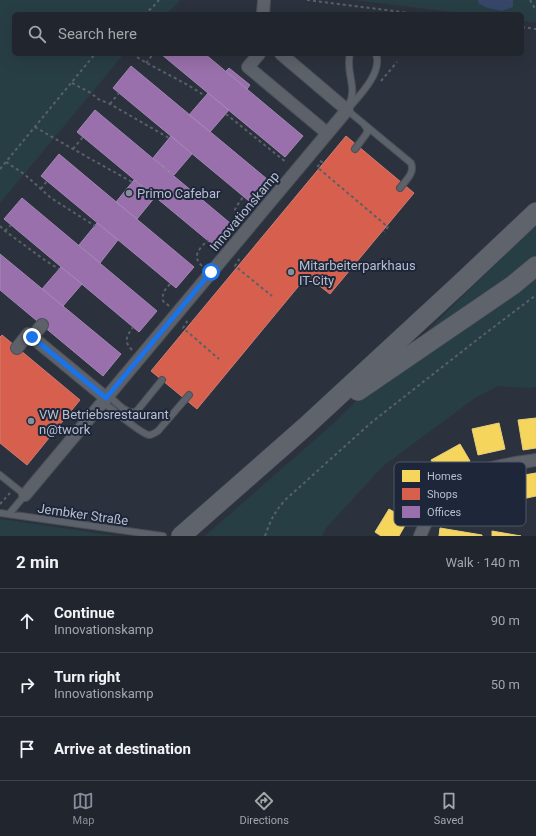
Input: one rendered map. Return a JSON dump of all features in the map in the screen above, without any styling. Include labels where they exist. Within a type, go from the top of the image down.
[{"type":"main road","points":[[181,536],[305,427],[536,212]]},
{"type":"main road","points":[[305,427],[513,285],[536,266]]},
{"type":"street","points":[[263,12],[264,0]]},
{"type":"street","points":[[257,56],[248,67],[327,134]]},
{"type":"street","points":[[283,56],[347,110]]},
{"type":"street","name":"Innovationskamp","points":[[25,495],[347,110]]},
{"type":"street","points":[[32,337],[42,325]]},
{"type":"street","points":[[17,348],[28,334],[106,398]]},
{"type":"street","points":[[525,462],[536,460]]},
{"type":"street","points":[[420,536],[425,526]]},
{"type":"lane","points":[[347,110],[351,102],[353,90],[349,69],[350,56]]},
{"type":"lane","points":[[347,110],[371,81],[376,66],[376,56]]},
{"type":"lane","points":[[347,110],[411,163],[412,172],[400,188]]},
{"type":"lane","points":[[355,149],[367,133],[367,128],[363,123]]},
{"type":"lane","points":[[106,398],[128,412],[136,412],[162,380]]},
{"type":"lane","points":[[106,398],[141,432],[152,434],[161,428],[189,395]]},
{"type":"lane","points":[[0,475],[25,495]]},
{"type":"lane","name":"Innovationskamp","points":[[9,514],[25,495]]},
{"type":"lane","name":"Jembker Straße","points":[[0,513],[163,536]]},
{"type":"path","points":[[147,12],[159,0]]},
{"type":"path","points":[[306,0],[402,12]]},
{"type":"path","points":[[530,0],[536,10]]},
{"type":"path","points":[[524,27],[536,29]]},
{"type":"path","points":[[0,169],[93,56]]},
{"type":"path","points":[[135,56],[197,90],[205,96]]},
{"type":"path","points":[[146,63],[151,56]]},
{"type":"path","points":[[72,83],[169,138]]},
{"type":"path","points":[[110,104],[119,93]]},
{"type":"path","points":[[226,114],[296,171]]},
{"type":"path","points":[[35,126],[73,150],[132,182]]},
{"type":"path","points":[[73,150],[83,137]]},
{"type":"path","points":[[6,162],[24,174],[51,198],[95,226]]},
{"type":"path","points":[[322,162],[317,167],[387,225],[388,227],[384,232]]},
{"type":"path","points":[[41,189],[47,181]]},
{"type":"path","points":[[243,197],[234,213],[249,227]]},
{"type":"path","points":[[5,231],[11,225]]},
{"type":"path","points":[[0,226],[59,269]]},
{"type":"path","points":[[208,240],[199,250],[197,256],[198,262],[211,272]]},
{"type":"path","points":[[239,260],[234,266],[272,296]]},
{"type":"path","points":[[170,284],[164,292],[163,301],[177,313]]},
{"type":"path","points":[[265,536],[271,518],[285,500],[372,422],[460,352],[536,295]]},
{"type":"path","points":[[187,322],[182,328],[219,359]]},
{"type":"path","points":[[133,327],[127,336],[126,341],[128,346],[141,356]]},
{"type":"shaded area","points":[[0,0],[179,0],[179,2],[168,12],[12,12],[12,56],[122,56],[0,203]]},
{"type":"shaded area","points":[[354,0],[536,0],[536,22],[524,21],[524,12],[452,12]]},
{"type":"shaded area","points":[[536,224],[536,387],[528,388],[498,386],[475,398],[383,466],[326,528],[322,536],[205,536],[334,423]]},
{"type":"shaded area","points":[[0,519],[117,536],[0,536]]},
{"type":"water","points":[[478,0],[513,0],[513,7],[502,11],[488,8],[479,4]]},
{"type":"building: Homes","points":[[536,418],[536,448],[523,450],[518,420]]},
{"type":"building: Homes","points":[[499,423],[505,449],[478,455],[472,429]]},
{"type":"building: Homes","points":[[460,444],[470,461],[432,462],[431,460]]},
{"type":"building: Homes","points":[[536,473],[536,496],[526,498],[526,475]]},
{"type":"building: Homes","points":[[389,509],[394,512],[394,526],[405,526],[399,536],[381,536],[375,532]]},
{"type":"building: Homes","points":[[440,528],[482,535],[482,536],[439,536]]},
{"type":"building: Homes","points":[[492,531],[521,536],[492,536]]},
{"type":"building: Shops","name":"Mitarbeiterparkhaus IT-City","points":[[346,136],[414,193],[330,294],[307,276],[197,409],[151,371]]},
{"type":"building: Shops","name":"VW Betriebsrestaurant n@twork","points":[[2,335],[80,400],[27,465],[0,443],[0,337]]},
{"type":"building: Offices","points":[[163,56],[207,56],[303,136],[285,157]]},
{"type":"building: Offices","points":[[131,66],[267,179],[249,201],[113,88]]},
{"type":"building: Offices","points":[[229,68],[250,85],[247,89],[226,71]]},
{"type":"building: Offices","points":[[208,93],[229,110],[210,132],[189,115]]},
{"type":"building: Offices","points":[[95,110],[230,223],[212,244],[77,132]]},
{"type":"building: Offices","points":[[171,136],[192,154],[174,175],[153,158]]},
{"type":"building: Offices","points":[[59,154],[194,267],[176,288],[41,176]]},
{"type":"building: Offices","points":[[134,180],[155,197],[137,219],[116,202]]},
{"type":"building: Offices","points":[[22,198],[157,311],[139,332],[4,219]]},
{"type":"building: Offices","points":[[97,223],[118,240],[100,263],[79,245]]},
{"type":"building: Offices","points":[[0,254],[121,354],[103,376],[0,290]]},
{"type":"building: Offices","points":[[61,267],[82,284],[63,306],[42,289]]},
{"type":"place","name":"Primo Cafebar","points":[[129,193]]},
{"type":"place","name":"Mitarbeiterparkhaus IT-City","points":[[291,272]]},
{"type":"place","name":"VW Betriebsrestaurant n@twork","points":[[31,421]]},
{"type":"route","points":[[32,337],[106,398],[211,272]]}]
